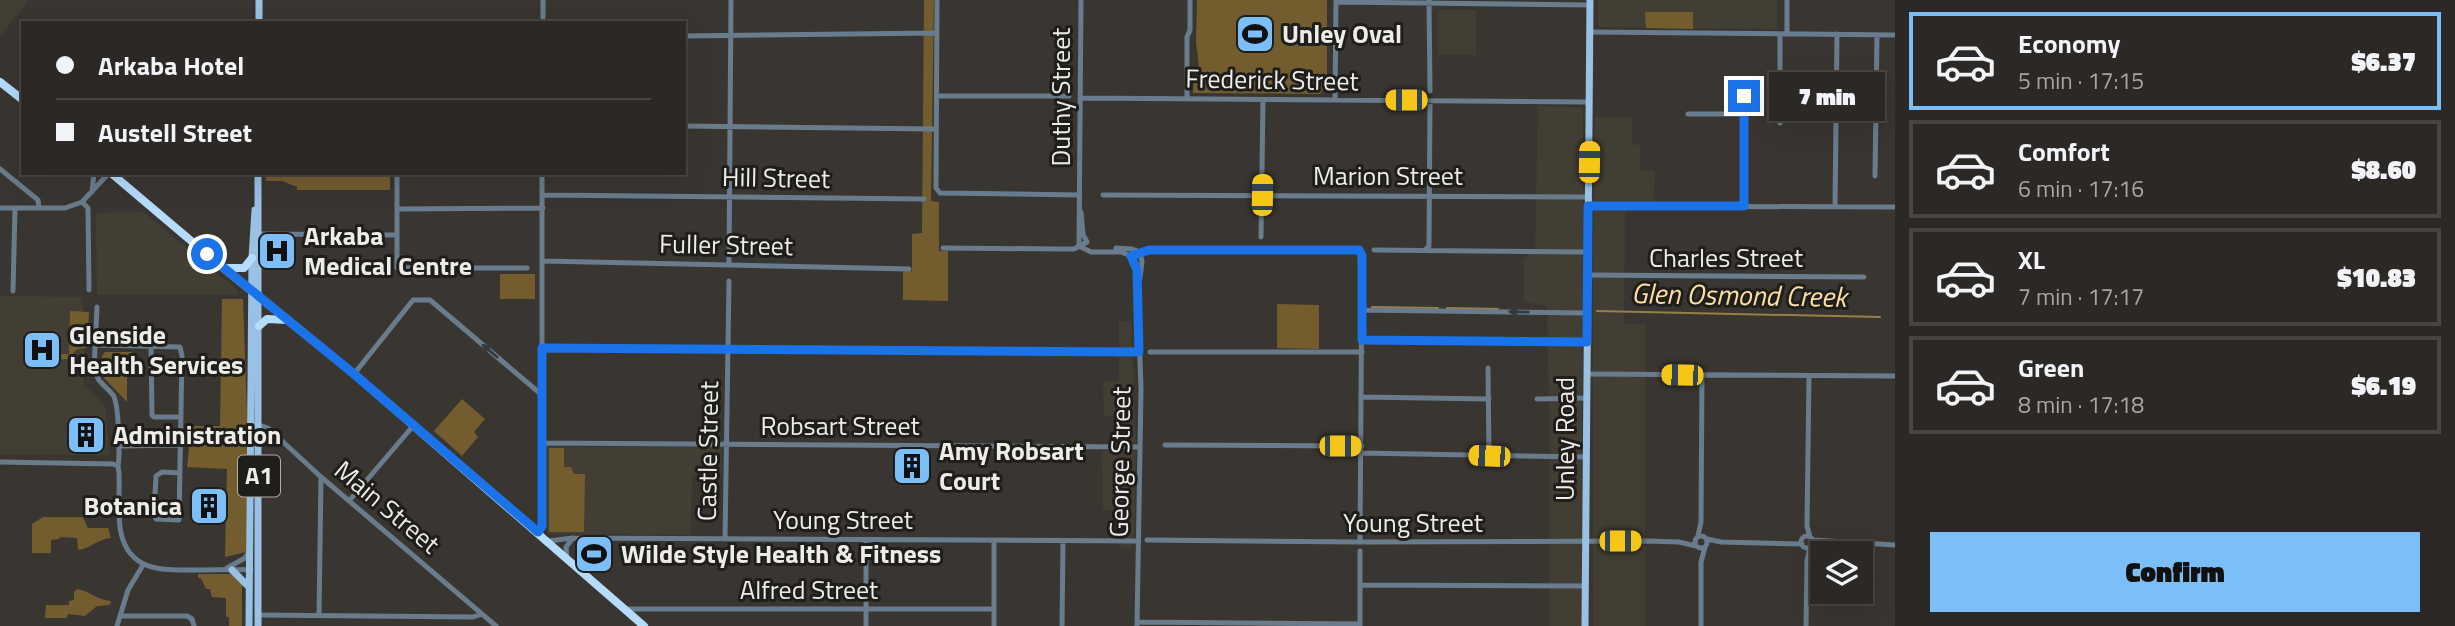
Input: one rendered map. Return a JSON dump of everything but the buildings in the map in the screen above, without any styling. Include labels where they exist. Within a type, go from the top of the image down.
[{"type":"highway","points":[[0,82],[21,98]]},
{"type":"highway","points":[[112,175],[354,374],[644,626]]},
{"type":"highway","points":[[222,268],[244,268],[251,258]]},
{"type":"highway","points":[[259,326],[267,319],[288,320]]},
{"type":"main road","points":[[259,0],[259,21]]},
{"type":"main road","name":"Unley Road","points":[[1585,626],[1590,3]]},
{"type":"main road","points":[[258,175],[259,296]]},
{"type":"main road","points":[[251,290],[258,175]]},
{"type":"main road","name":"A1","points":[[251,290],[254,570],[258,626]]},
{"type":"main road","name":"A1","points":[[249,626],[250,588],[254,570],[250,549],[259,296]]},
{"type":"main road","points":[[228,570],[243,579],[250,588]]},
{"type":"street","points":[[543,0],[543,21]]},
{"type":"street","points":[[729,264],[731,0]]},
{"type":"street","points":[[937,0],[936,188],[940,193],[1080,195]]},
{"type":"street","name":"Duthy Street","points":[[1079,246],[1077,230],[1080,195],[1081,0]]},
{"type":"street","points":[[1187,99],[1190,0]]},
{"type":"street","points":[[1787,0],[1787,34]]},
{"type":"street","points":[[1335,100],[1336,1],[1590,3]]},
{"type":"street","points":[[1429,1],[1430,91]]},
{"type":"street","points":[[1590,32],[1895,35]]},
{"type":"street","points":[[686,36],[936,33]]},
{"type":"street","points":[[1780,34],[1780,123]]},
{"type":"street","points":[[1835,207],[1837,34]]},
{"type":"street","points":[[1875,176],[1877,35]]},
{"type":"street","points":[[1744,79],[1744,206]]},
{"type":"street","points":[[937,96],[1069,96]]},
{"type":"street","name":"Frederick Street","points":[[1081,98],[1589,102]]},
{"type":"street","points":[[1261,237],[1263,100]]},
{"type":"street","points":[[1426,249],[1429,246],[1430,101]]},
{"type":"street","points":[[1688,114],[1744,114]]},
{"type":"street","points":[[686,126],[935,128]]},
{"type":"street","points":[[0,169],[38,200],[39,208]]},
{"type":"street","points":[[92,192],[94,175]]},
{"type":"street","points":[[0,208],[65,208],[82,202],[108,175]]},
{"type":"street","points":[[397,175],[397,268],[527,268]]},
{"type":"street","points":[[538,532],[542,526],[542,175]]},
{"type":"street","name":"Hill Street","points":[[543,195],[924,199]]},
{"type":"street","name":"Duthy Street","points":[[1080,195],[1083,234],[1087,242]]},
{"type":"street","name":"Marion Street","points":[[1103,195],[1588,197]]},
{"type":"street","points":[[82,202],[89,208],[89,290]]},
{"type":"street","points":[[1588,206],[1895,207]]},
{"type":"street","points":[[13,291],[15,208]]},
{"type":"street","points":[[397,209],[543,208]]},
{"type":"street","points":[[259,234],[396,235]]},
{"type":"street","points":[[943,248],[1060,249],[1087,242],[1097,248],[1132,249],[1140,253]]},
{"type":"street","points":[[1079,246],[1091,252],[1121,252],[1131,256],[1149,250],[1361,252],[1360,542]]},
{"type":"street","points":[[1374,250],[1588,253]]},
{"type":"street","name":"George Street","points":[[1138,298],[1142,261],[1140,253]]},
{"type":"street","name":"George Street","points":[[1131,256],[1137,266],[1138,298],[1138,624]]},
{"type":"street","name":"Fuller Street","points":[[542,261],[909,269]]},
{"type":"street","name":"Charles Street","points":[[1588,275],[1864,277]]},
{"type":"street","name":"Castle Street","points":[[725,539],[729,281]]},
{"type":"street","points":[[354,374],[413,300],[430,300],[542,395]]},
{"type":"street","points":[[97,307],[94,369],[96,379],[115,400],[120,446],[117,466],[120,473],[120,532],[129,550],[143,565],[164,570],[254,570]]},
{"type":"street","points":[[1362,310],[1587,313]]},
{"type":"street","points":[[1362,340],[1587,342]]},
{"type":"street","points":[[95,345],[180,347],[182,356],[180,445],[180,473],[179,520],[156,519],[156,476],[162,472],[180,473]]},
{"type":"street","points":[[151,345],[152,415],[181,418]]},
{"type":"street","points":[[542,348],[1139,352]]},
{"type":"street","points":[[1150,352],[1362,352]]},
{"type":"street","points":[[1488,368],[1489,456]]},
{"type":"street","points":[[1587,374],[1895,376]]},
{"type":"street","points":[[1701,626],[1701,562],[1706,542],[1701,522],[1702,375]]},
{"type":"street","points":[[1806,626],[1809,376]]},
{"type":"street","points":[[1362,397],[1489,398]]},
{"type":"street","points":[[1538,399],[1587,398]]},
{"type":"street","name":"Main Street","points":[[254,424],[268,428],[321,477],[496,626]]},
{"type":"street","points":[[349,501],[413,426]]},
{"type":"street","name":"Robsart Street","points":[[542,443],[1139,447]]},
{"type":"street","points":[[120,446],[180,445]]},
{"type":"street","points":[[1165,445],[1586,457]]},
{"type":"street","points":[[0,462],[110,463],[117,466]]},
{"type":"street","points":[[319,616],[321,477]]},
{"type":"street","points":[[1701,522],[1696,546],[1701,562]]},
{"type":"street","points":[[1697,536],[1706,542],[1895,543]]},
{"type":"street","name":"Young Street","points":[[1679,542],[1697,536]]},
{"type":"street","points":[[567,558],[566,547],[573,538]]},
{"type":"street","name":"Young Street","points":[[548,541],[573,538],[1139,541]]},
{"type":"street","points":[[866,540],[866,626]]},
{"type":"street","name":"Young Street","points":[[1147,540],[1679,542],[1696,546],[1706,542]]},
{"type":"street","points":[[994,541],[994,626]]},
{"type":"street","points":[[1062,626],[1063,541]]},
{"type":"street","points":[[228,570],[245,558],[250,549]]},
{"type":"street","points":[[1138,624],[1360,625],[1360,551]]},
{"type":"street","points":[[117,626],[128,590],[143,565]]},
{"type":"street","points":[[1361,585],[1585,586]]},
{"type":"street","name":"Alfred Street","points":[[624,609],[994,609]]},
{"type":"street","points":[[258,615],[473,617],[482,614]]},
{"type":"street","points":[[120,616],[187,616],[192,619],[194,626]]},
{"type":"shaded area","points":[[0,0],[29,0],[0,36]]},
{"type":"shaded area","points":[[924,0],[934,0],[931,201],[939,202],[939,251],[948,251],[948,301],[903,300],[903,271],[912,271],[912,234],[922,233]]},
{"type":"shaded area","points":[[1197,0],[1327,0],[1327,84],[1320,94],[1193,93],[1194,78],[1200,75],[1196,42]]},
{"type":"shaded area","points":[[1598,0],[1777,0],[1777,29],[1598,27]]},
{"type":"shaded area","points":[[1438,10],[1476,10],[1476,55],[1438,55]]},
{"type":"shaded area","points":[[1645,12],[1693,12],[1693,29],[1646,28]]},
{"type":"shaded area","points":[[1841,74],[1872,74],[1872,122],[1840,121]]},
{"type":"shaded area","points":[[1538,106],[1583,108],[1582,626],[1549,626],[1547,306],[1524,302],[1524,259],[1535,250]]},
{"type":"shaded area","points":[[1595,117],[1632,118],[1632,144],[1640,145],[1640,170],[1655,171],[1654,203],[1625,203],[1624,324],[1645,324],[1645,626],[1593,626]]},
{"type":"shaded area","points":[[265,175],[390,175],[390,190],[297,190],[297,187],[282,181],[266,181]]},
{"type":"shaded area","points":[[143,212],[236,289],[239,295],[97,295],[96,213]]},
{"type":"shaded area","points":[[500,274],[535,274],[535,299],[500,299]]},
{"type":"shaded area","name":"Glenside Health Services","points":[[0,296],[81,297],[85,317],[84,384],[105,405],[110,455],[0,455]]},
{"type":"shaded area","points":[[222,299],[243,299],[247,413],[246,552],[225,557],[227,469],[187,467],[187,426],[220,426]]},
{"type":"shaded area","points":[[1277,304],[1319,305],[1319,349],[1277,348]]},
{"type":"shaded area","points":[[70,311],[89,312],[87,348],[77,349],[68,359],[54,360],[53,354],[69,354]]},
{"type":"shaded area","points":[[1119,321],[1131,322],[1136,443],[1135,533],[1131,548],[1119,547],[1119,511],[1103,510],[1102,451],[1118,450],[1119,416],[1104,416],[1103,381],[1119,381]]},
{"type":"shaded area","points":[[105,352],[132,352],[131,374],[127,376],[127,402],[104,378],[102,356]]},
{"type":"shaded area","points":[[462,399],[485,419],[474,432],[478,437],[462,456],[434,431]]},
{"type":"shaded area","points":[[547,447],[722,447],[722,474],[692,475],[691,535],[547,534]]},
{"type":"shaded area","points":[[549,448],[564,448],[564,467],[571,467],[574,474],[585,474],[584,532],[549,532]]},
{"type":"shaded area","points":[[43,517],[83,517],[88,528],[108,528],[111,538],[78,550],[77,538],[60,537],[51,540],[51,553],[32,553],[32,524]]},
{"type":"shaded area","points":[[198,574],[230,574],[242,580],[242,626],[229,626],[226,598],[212,597],[210,589],[206,589]]},
{"type":"shaded area","points":[[77,589],[111,601],[110,605],[97,606],[85,616],[68,614],[67,618],[45,618],[46,605],[69,605],[69,601],[74,600],[74,592]]},
{"type":"waterway","name":"Glen Osmond Creek","points":[[1372,307],[1438,308]]},
{"type":"waterway","name":"Glen Osmond Creek","points":[[1447,308],[1498,309]]},
{"type":"waterway","name":"Glen Osmond Creek","points":[[1597,311],[1880,317]]},
{"type":"place","name":"Unley Oval","points":[[1255,34]]},
{"type":"place","name":"Arkaba Medical Centre","points":[[277,251]]},
{"type":"place","name":"Glenside Health Services","points":[[42,350]]},
{"type":"place","name":"Administration","points":[[86,435]]},
{"type":"place","name":"Amy Robsart Court","points":[[912,466]]},
{"type":"place","name":"Botanica","points":[[209,506]]},
{"type":"place","name":"Wilde Style Health & Fitness","points":[[594,554]]},
{"type":"route","points":[[207,254],[354,374],[538,532],[542,528],[542,348],[1139,352],[1137,270],[1135,260],[1131,256],[1149,250],[1258,249],[1359,250],[1362,256],[1362,340],[1587,342],[1588,206],[1744,206],[1744,96]]}]
